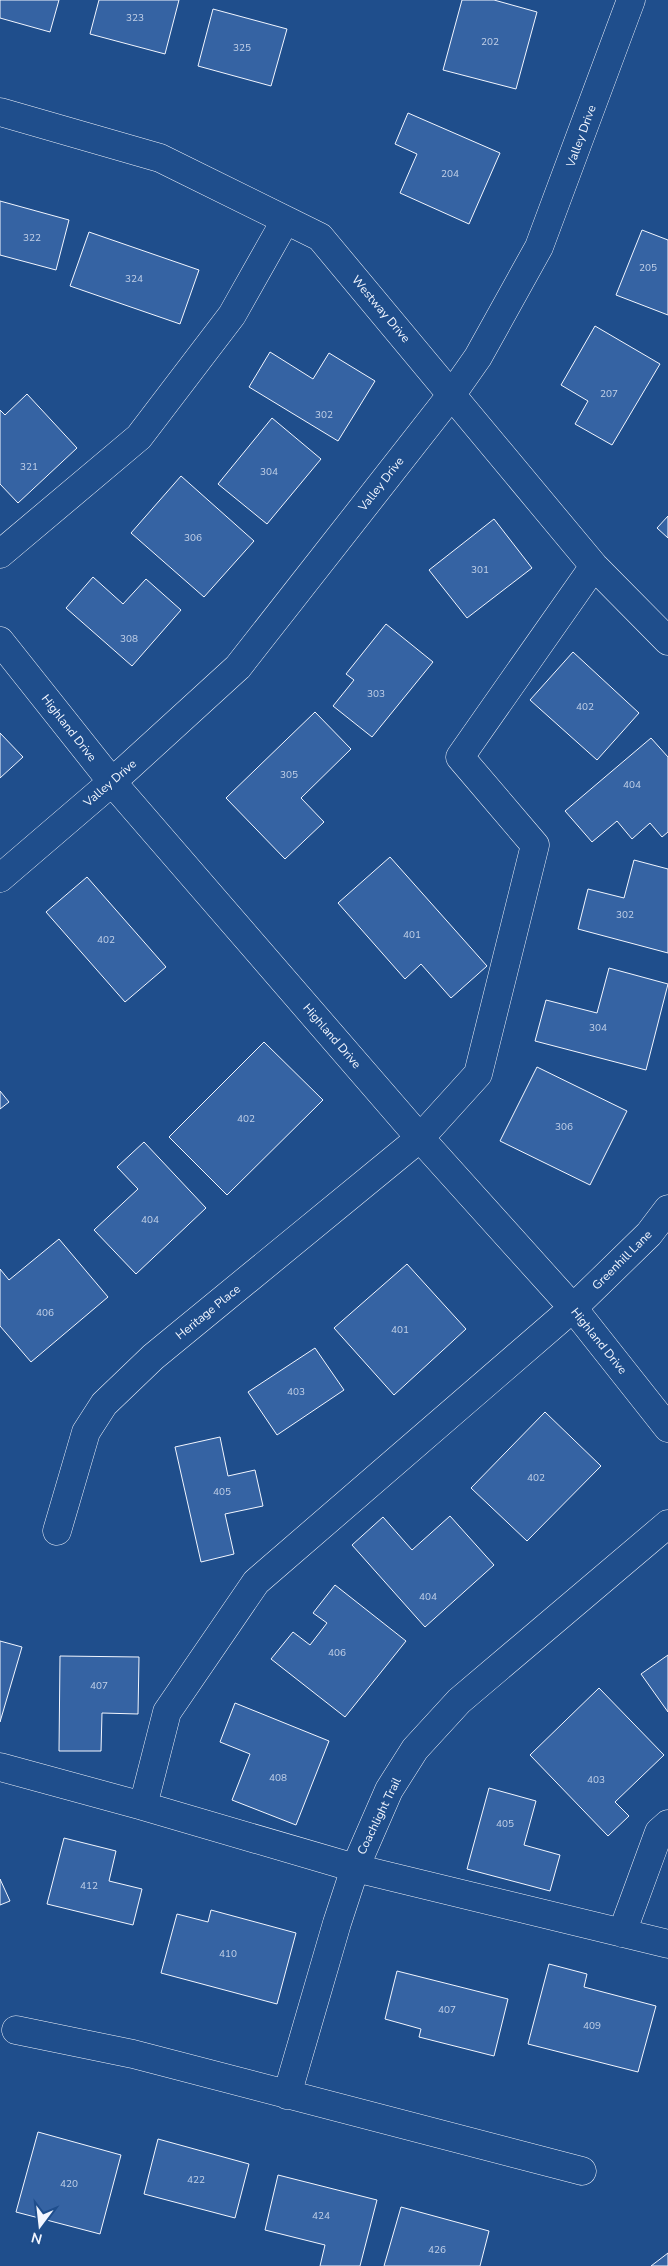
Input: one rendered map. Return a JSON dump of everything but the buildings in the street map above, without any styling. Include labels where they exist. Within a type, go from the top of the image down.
[{"type":"street","name":"Valley Drive","points":[[0,878],[112,782],[238,667],[452,394],[478,357],[539,247],[631,0]]},
{"type":"street","name":"Westway Drive","points":[[0,112],[160,158],[320,237],[594,566],[668,641]]},
{"type":"street","points":[[0,554],[139,437],[232,315],[285,221]]},
{"type":"street","name":"Heritage Place","points":[[57,1531],[86,1432],[104,1404],[153,1357],[420,1138],[478,1074],[535,844],[460,757],[594,566]]},
{"type":"street","name":"Highland Drive","points":[[0,641],[112,782],[420,1138],[572,1308],[668,1428]]},
{"type":"street","name":"Greenhill Lane","points":[[143,1806],[166,1712],[256,1582],[572,1308],[642,1241],[668,1209]]},
{"type":"street","name":"Coachlight Trail","points":[[287,2095],[354,1868],[389,1790],[415,1749],[459,1700],[668,1524]]},
{"type":"street","points":[[0,1767],[143,1806],[354,1868],[668,1944]]},
{"type":"street","points":[[622,1933],[659,1832],[668,1824]]},
{"type":"street","points":[[16,2030],[133,2054],[582,2171]]}]
